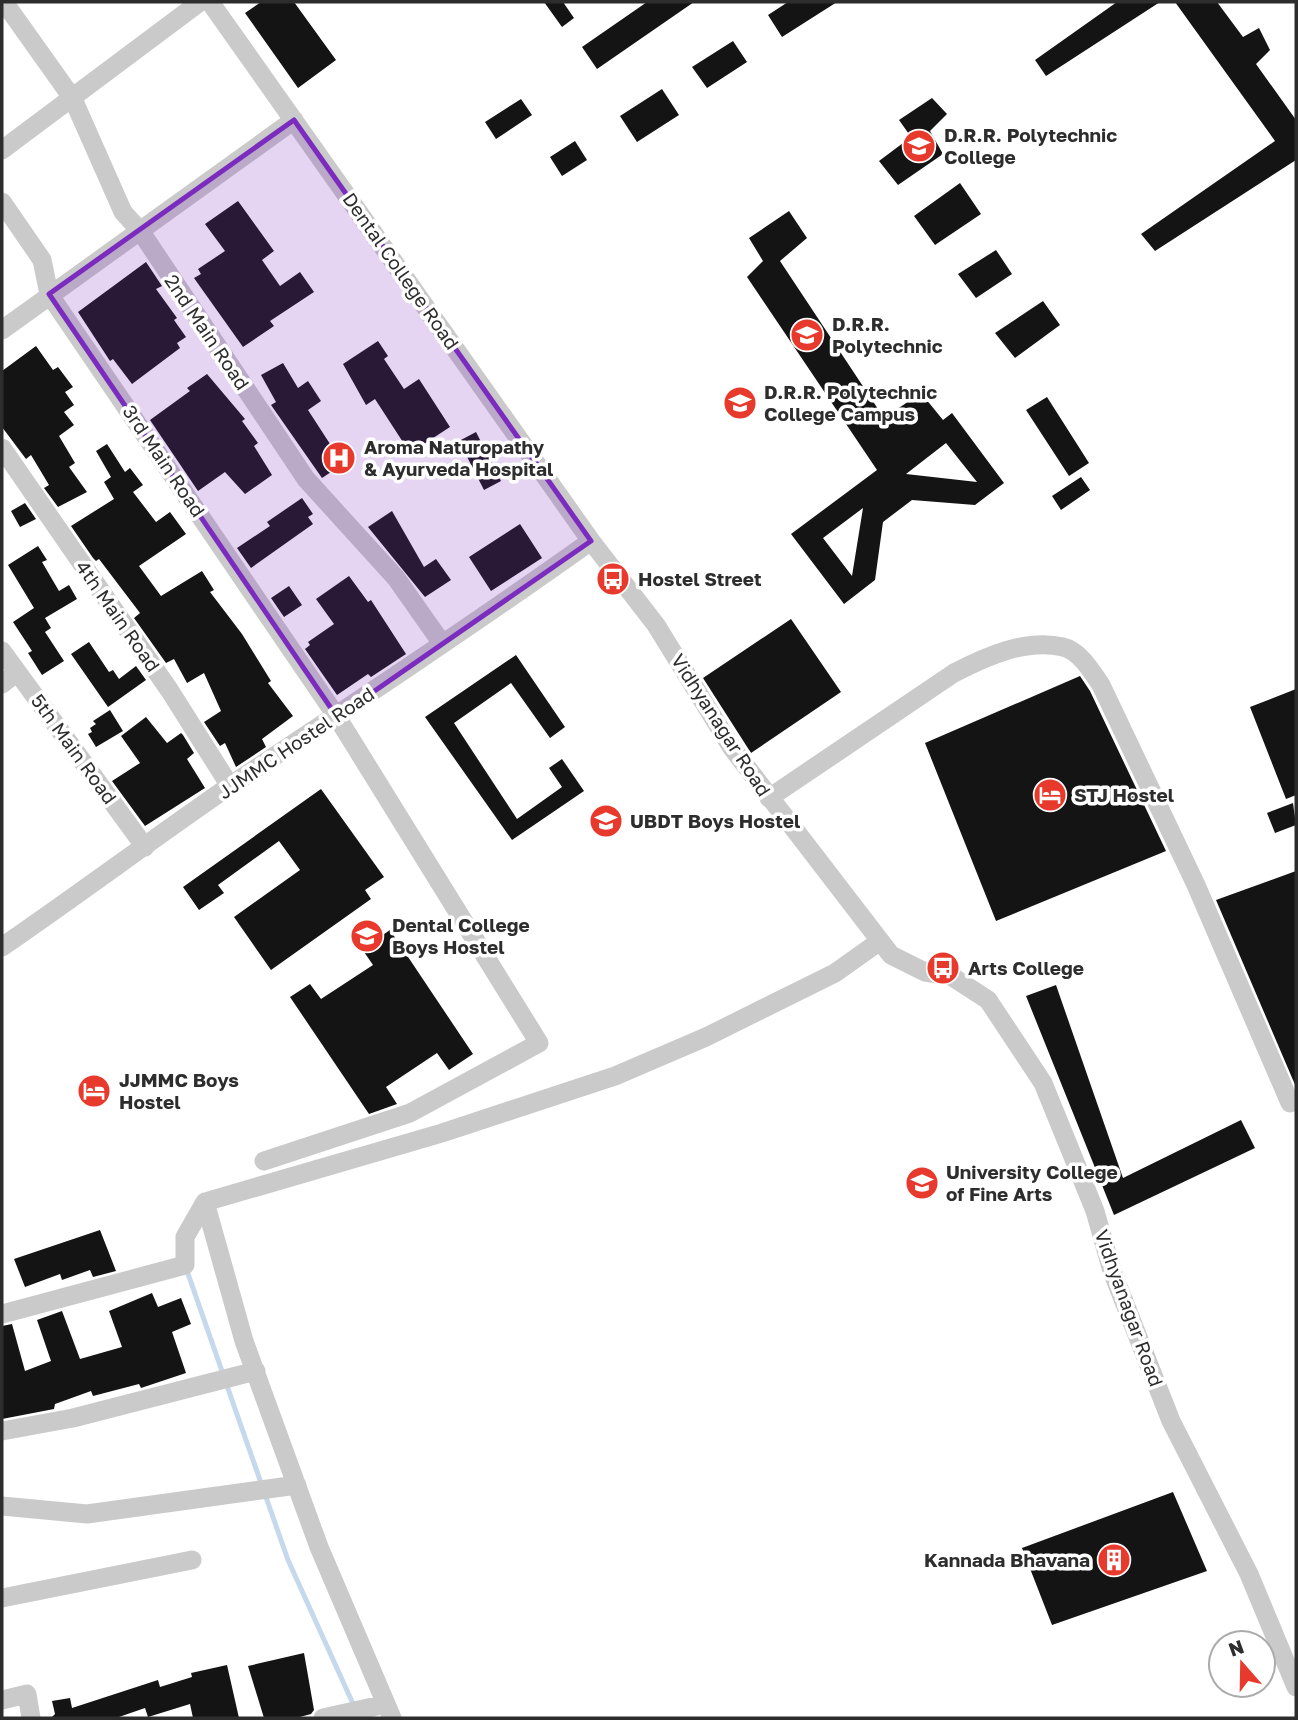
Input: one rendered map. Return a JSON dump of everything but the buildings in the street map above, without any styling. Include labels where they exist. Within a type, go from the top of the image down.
[{"type":"street","name":"2nd Main Road","points":[[4,2],[72,99],[123,212],[141,232],[306,479],[396,578],[441,642]]},
{"type":"street","points":[[2,150],[200,2]]},
{"type":"street","name":"Dental College Road","points":[[210,2],[591,541]]},
{"type":"street","points":[[2,330],[294,120]]},
{"type":"street","name":"3rd Main Road","points":[[2,202],[43,260],[49,294],[337,717],[539,1043],[410,1113],[264,1161]]},
{"type":"street","name":"4th Main Road","points":[[2,448],[170,691],[230,786]]},
{"type":"street","name":"JJMMC Hostel Road","points":[[2,947],[230,786],[337,717],[441,642],[505,602],[591,541]]},
{"type":"street","name":"Vidhyanagar Road","points":[[591,541],[656,625],[732,748],[891,955],[925,972],[951,976],[988,1000],[1043,1083],[1095,1210],[1112,1271],[1171,1421],[1249,1574],[1296,1687]]},
{"type":"street","points":[[769,798],[954,673],[986,657],[1025,647],[1064,647],[1084,661],[1101,685],[1196,885],[1290,1104]]},
{"type":"street","name":"5th Main Road","points":[[2,651],[9,678],[145,847]]},
{"type":"street","points":[[2,1314],[185,1265],[185,1237],[205,1202],[442,1133],[615,1076],[706,1037],[835,973],[880,941]]},
{"type":"street","points":[[205,1202],[256,1371],[297,1485],[389,1711],[323,1718]]},
{"type":"street","points":[[2,1431],[73,1418],[256,1371]]},
{"type":"street","points":[[2,1506],[87,1514],[297,1485]]},
{"type":"street","points":[[2,1598],[192,1560]]},
{"type":"street","points":[[2,1700],[27,1694],[31,1718]]},
{"type":"highlighted area","points":[[294,120],[591,541],[337,717],[49,294]]},
{"type":"waterway","points":[[186,1268],[223,1374]]},
{"type":"waterway","points":[[226,1383],[288,1560],[354,1706]]},
{"type":"place","name":"D.R.R. Polytechnic College","points":[[919,146]]},
{"type":"place","name":"D.R.R. Polytechnic","points":[[807,335]]},
{"type":"place","name":"D.R.R. Polytechnic College Campus","points":[[740,403]]},
{"type":"place","name":"Aroma Naturopathy & Ayurveda Hospital","points":[[339,458]]},
{"type":"place","name":"Hostel Street","points":[[613,579]]},
{"type":"place","name":"STJ Hostel","points":[[1050,795]]},
{"type":"place","name":"UBDT Boys Hostel","points":[[606,821]]},
{"type":"place","name":"Dental College Boys Hostel","points":[[367,936]]},
{"type":"place","name":"Arts College","points":[[943,968]]},
{"type":"place","name":"JJMMC Boys Hostel","points":[[94,1091]]},
{"type":"place","name":"University College of Fine Arts","points":[[922,1183]]},
{"type":"place","name":"Kannada Bhavana","points":[[1114,1560]]}]
